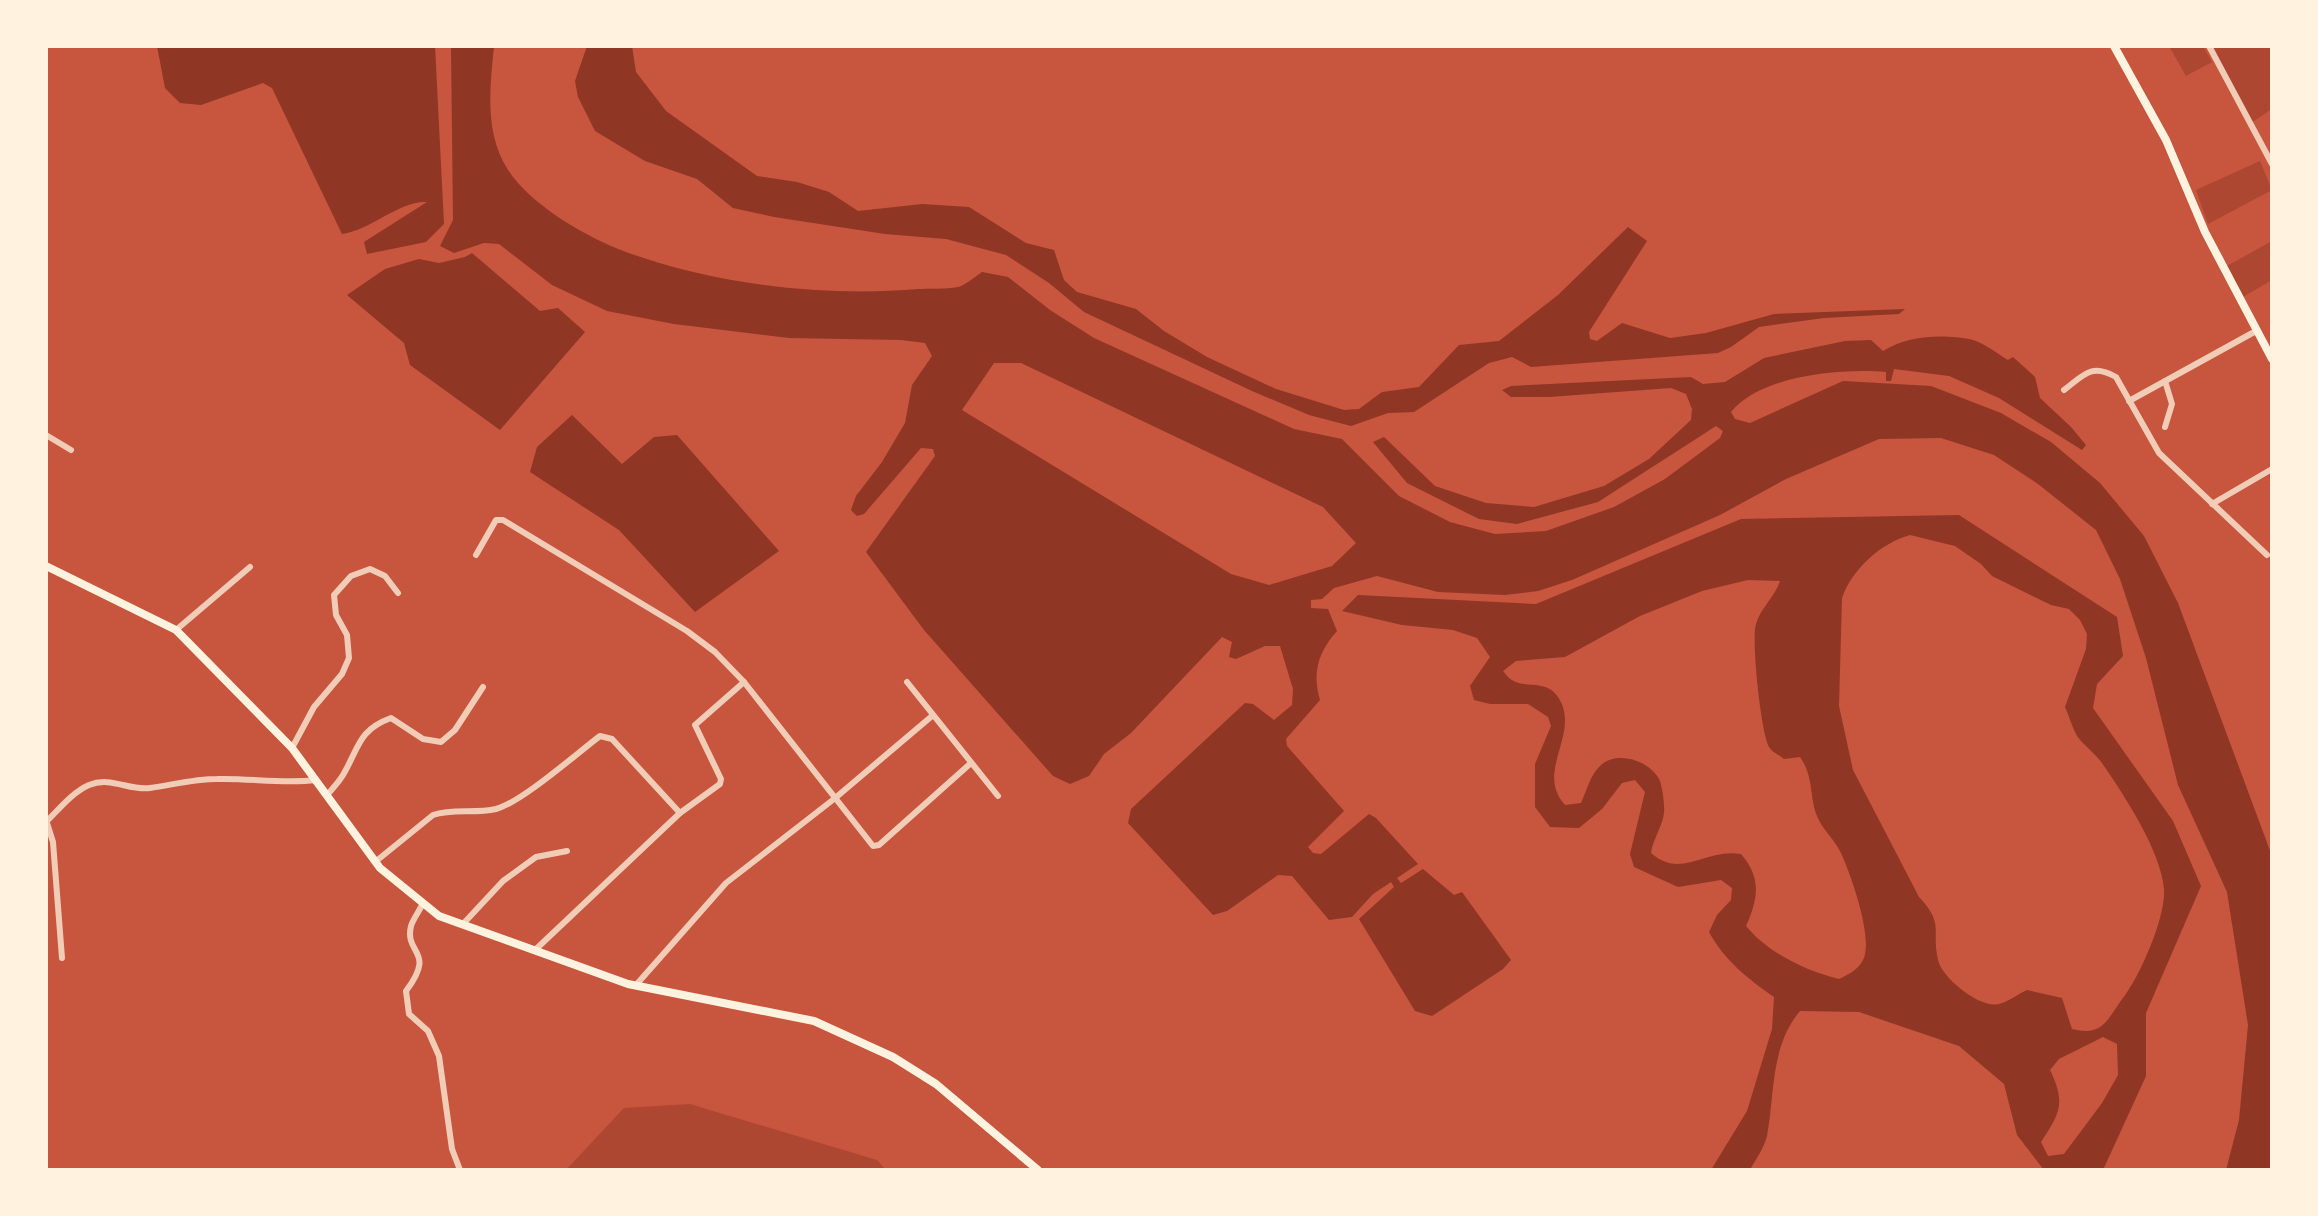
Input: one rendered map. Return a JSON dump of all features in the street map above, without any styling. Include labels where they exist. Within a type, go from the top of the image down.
[{"type":"main road","points":[[2114,46],[2166,140],[2205,232],[2272,359]]},
{"type":"main road","points":[[46,566],[176,630],[292,748],[375,862],[439,916],[636,985],[814,1021],[893,1057],[936,1084],[1038,1170]]},
{"type":"street","points":[[2209,46],[2272,164]]},
{"type":"street","points":[[2129,401],[2256,331]]},
{"type":"street","points":[[2064,390],[2089,371],[2104,370],[2116,377],[2159,453],[2267,555]]},
{"type":"street","points":[[2165,381],[2172,404],[2165,427]]},
{"type":"street","points":[[46,435],[71,450]]},
{"type":"street","points":[[2212,504],[2272,469]]},
{"type":"street","points":[[476,555],[496,520],[503,520],[687,631],[715,652],[744,682],[869,843],[877,846],[971,763]]},
{"type":"street","points":[[176,630],[250,567]]},
{"type":"street","points":[[292,748],[314,707],[342,674],[349,658],[347,635],[336,615],[334,595],[351,576],[370,569],[385,576],[398,593]]},
{"type":"street","points":[[535,950],[680,813],[720,784],[721,779],[695,727],[697,721],[744,682]]},
{"type":"street","points":[[907,682],[998,796]]},
{"type":"street","points":[[327,795],[343,776],[355,747],[379,723],[391,718],[423,739],[441,742],[455,730],[483,687]]},
{"type":"street","points":[[636,985],[726,883],[834,799],[932,716]]},
{"type":"street","points":[[375,862],[433,815],[482,811],[510,804],[600,736],[612,739],[680,813]]},
{"type":"street","points":[[62,958],[53,842],[46,820],[77,792],[91,784],[108,781],[147,789],[165,783],[217,779],[293,783],[316,780]]},
{"type":"street","points":[[463,924],[503,881],[536,857],[567,851]]},
{"type":"street","points":[[423,903],[410,927],[412,942],[421,958],[418,976],[406,991],[409,1014],[428,1031],[439,1056],[452,1149],[460,1170]]},
{"type":"shaded area","points":[[157,46],[435,46],[444,224],[426,242],[367,254],[364,242],[427,202],[406,206],[364,227],[342,234],[272,88],[263,83],[201,105],[180,103],[165,88]]},
{"type":"shaded area","points":[[451,46],[494,46],[490,110],[500,156],[531,196],[561,219],[594,238],[626,252],[697,273],[808,290],[946,288],[961,286],[982,272],[1008,277],[1050,310],[1094,338],[1294,429],[1342,439],[1399,496],[1450,522],[1495,534],[1546,531],[1614,507],[1665,479],[1720,438],[1723,431],[1716,426],[1598,502],[1517,524],[1479,519],[1407,483],[1373,442],[1384,437],[1435,486],[1486,503],[1534,507],[1604,486],[1649,459],[1691,420],[1692,409],[1686,394],[1671,388],[1511,397],[1502,390],[1511,386],[1691,377],[1703,384],[1725,382],[1764,358],[1845,341],[1871,340],[1883,351],[1914,339],[1959,337],[1979,342],[2008,360],[2013,357],[2035,377],[2040,398],[2086,445],[2082,450],[1999,398],[1949,376],[1894,369],[1891,381],[1886,381],[1886,372],[1847,371],[1782,382],[1744,399],[1731,412],[1735,419],[1750,423],[1843,381],[1931,386],[2001,413],[2051,442],[2100,483],[2144,536],[2178,603],[2272,856],[2272,1170],[2226,1170],[2239,1120],[2248,1025],[2227,892],[2178,785],[2146,658],[2120,579],[2096,530],[2038,484],[1994,455],[1941,438],[1879,439],[1786,479],[1720,515],[1572,580],[1538,591],[1505,595],[1438,592],[1377,576],[1334,588],[1322,599],[1311,600],[1311,608],[1328,609],[1337,631],[1318,663],[1320,700],[1286,739],[1287,746],[1344,811],[1308,847],[1313,853],[1321,854],[1369,814],[1418,864],[1397,878],[1401,883],[1423,869],[1454,895],[1462,892],[1511,960],[1503,969],[1432,1016],[1415,1011],[1359,919],[1394,887],[1391,882],[1373,894],[1352,917],[1329,920],[1292,876],[1278,875],[1227,911],[1213,915],[1128,823],[1131,809],[1245,703],[1253,704],[1274,720],[1292,705],[1293,689],[1280,646],[1265,646],[1236,659],[1229,657],[1232,642],[1222,637],[1131,733],[1104,754],[1089,776],[1070,784],[1053,776],[924,630],[866,552],[935,456],[933,449],[921,448],[864,514],[857,516],[851,510],[856,496],[882,462],[905,423],[912,385],[932,356],[925,343],[789,338],[674,324],[607,311],[552,285],[499,244],[484,243],[454,253],[440,246],[453,220]],"holes":[[[994,363],[1021,363],[1323,507],[1356,543],[1332,566],[1269,585],[1231,574],[962,410]]]},
{"type":"shaded area","points":[[587,46],[632,46],[636,72],[666,111],[757,176],[797,182],[829,192],[858,211],[922,204],[969,207],[1026,243],[1054,250],[1064,280],[1077,292],[1136,309],[1164,331],[1207,357],[1276,389],[1344,410],[1359,409],[1382,392],[1419,387],[1459,345],[1499,341],[1558,295],[1628,227],[1647,241],[1589,332],[1590,339],[1597,341],[1622,323],[1670,338],[1706,333],[1774,314],[1905,309],[1899,314],[1824,318],[1759,327],[1718,353],[1531,367],[1512,357],[1489,363],[1414,412],[1388,413],[1351,426],[1309,415],[1252,391],[1084,312],[1049,283],[1006,255],[946,239],[885,234],[733,208],[697,179],[645,161],[595,131],[578,97],[575,81]]},
{"type":"shaded area","points":[[2169,46],[2203,46],[2212,62],[2186,76]]},
{"type":"shaded area","points":[[2213,46],[2272,46],[2272,109],[2251,123]]},
{"type":"shaded area","points":[[2260,161],[2272,190],[2208,224],[2196,190]]},
{"type":"shaded area","points":[[2272,241],[2272,280],[2243,297],[2227,266]]},
{"type":"shaded area","points":[[472,253],[540,311],[558,308],[585,332],[500,430],[410,365],[404,343],[347,295],[385,269],[419,259],[439,263]]},
{"type":"shaded area","points":[[572,415],[622,464],[654,437],[677,435],[779,551],[695,612],[619,530],[530,472],[537,447]]},
{"type":"shaded area","points":[[1959,515],[2117,617],[2123,656],[2097,684],[2093,708],[2173,821],[2201,886],[2146,1013],[2146,1076],[2103,1170],[2044,1170],[2017,1135],[2004,1084],[1959,1046],[1859,1012],[1800,1011],[1790,1025],[1778,1055],[1767,1136],[1760,1153],[1750,1170],[1711,1170],[1747,1111],[1772,1029],[1774,997],[1737,968],[1709,932],[1717,915],[1731,900],[1732,888],[1721,880],[1678,887],[1634,867],[1630,854],[1645,792],[1635,780],[1622,783],[1602,809],[1579,828],[1550,827],[1535,807],[1535,764],[1551,726],[1548,717],[1528,704],[1490,704],[1474,700],[1470,686],[1490,657],[1477,638],[1453,630],[1402,625],[1342,611],[1358,595],[1536,604],[1741,519]],"holes":[[[1910,535],[1955,546],[1992,576],[2051,605],[2069,609],[2080,620],[2087,634],[2086,649],[2065,707],[2077,736],[2102,763],[2140,824],[2156,858],[2164,889],[2161,915],[2144,961],[2130,988],[2098,1028],[2083,1031],[2072,1029],[2062,998],[2027,990],[2002,1003],[1991,1004],[1972,997],[1954,983],[1938,960],[1932,914],[1919,897],[1853,770],[1839,706],[1842,598],[1860,567],[1878,551]],[[1748,580],[1780,581],[1758,618],[1755,633],[1758,686],[1766,738],[1770,749],[1784,759],[1800,757],[1804,764],[1817,816],[1841,853],[1864,923],[1866,950],[1863,960],[1856,969],[1839,979],[1788,960],[1765,945],[1746,926],[1756,889],[1752,872],[1741,854],[1728,853],[1673,864],[1651,853],[1663,818],[1663,794],[1656,774],[1642,763],[1625,758],[1608,761],[1594,773],[1581,803],[1565,805],[1554,779],[1565,724],[1558,697],[1548,688],[1517,683],[1503,671],[1516,661],[1565,657],[1640,616],[1702,591]],[[2103,1037],[2117,1044],[2118,1075],[2102,1103],[2064,1154],[2048,1156],[2041,1142],[2059,1108],[2058,1091],[2050,1070],[2059,1059]]]},
{"type":"shaded area","points":[[690,1104],[877,1160],[886,1170],[566,1170],[624,1108]]}]
